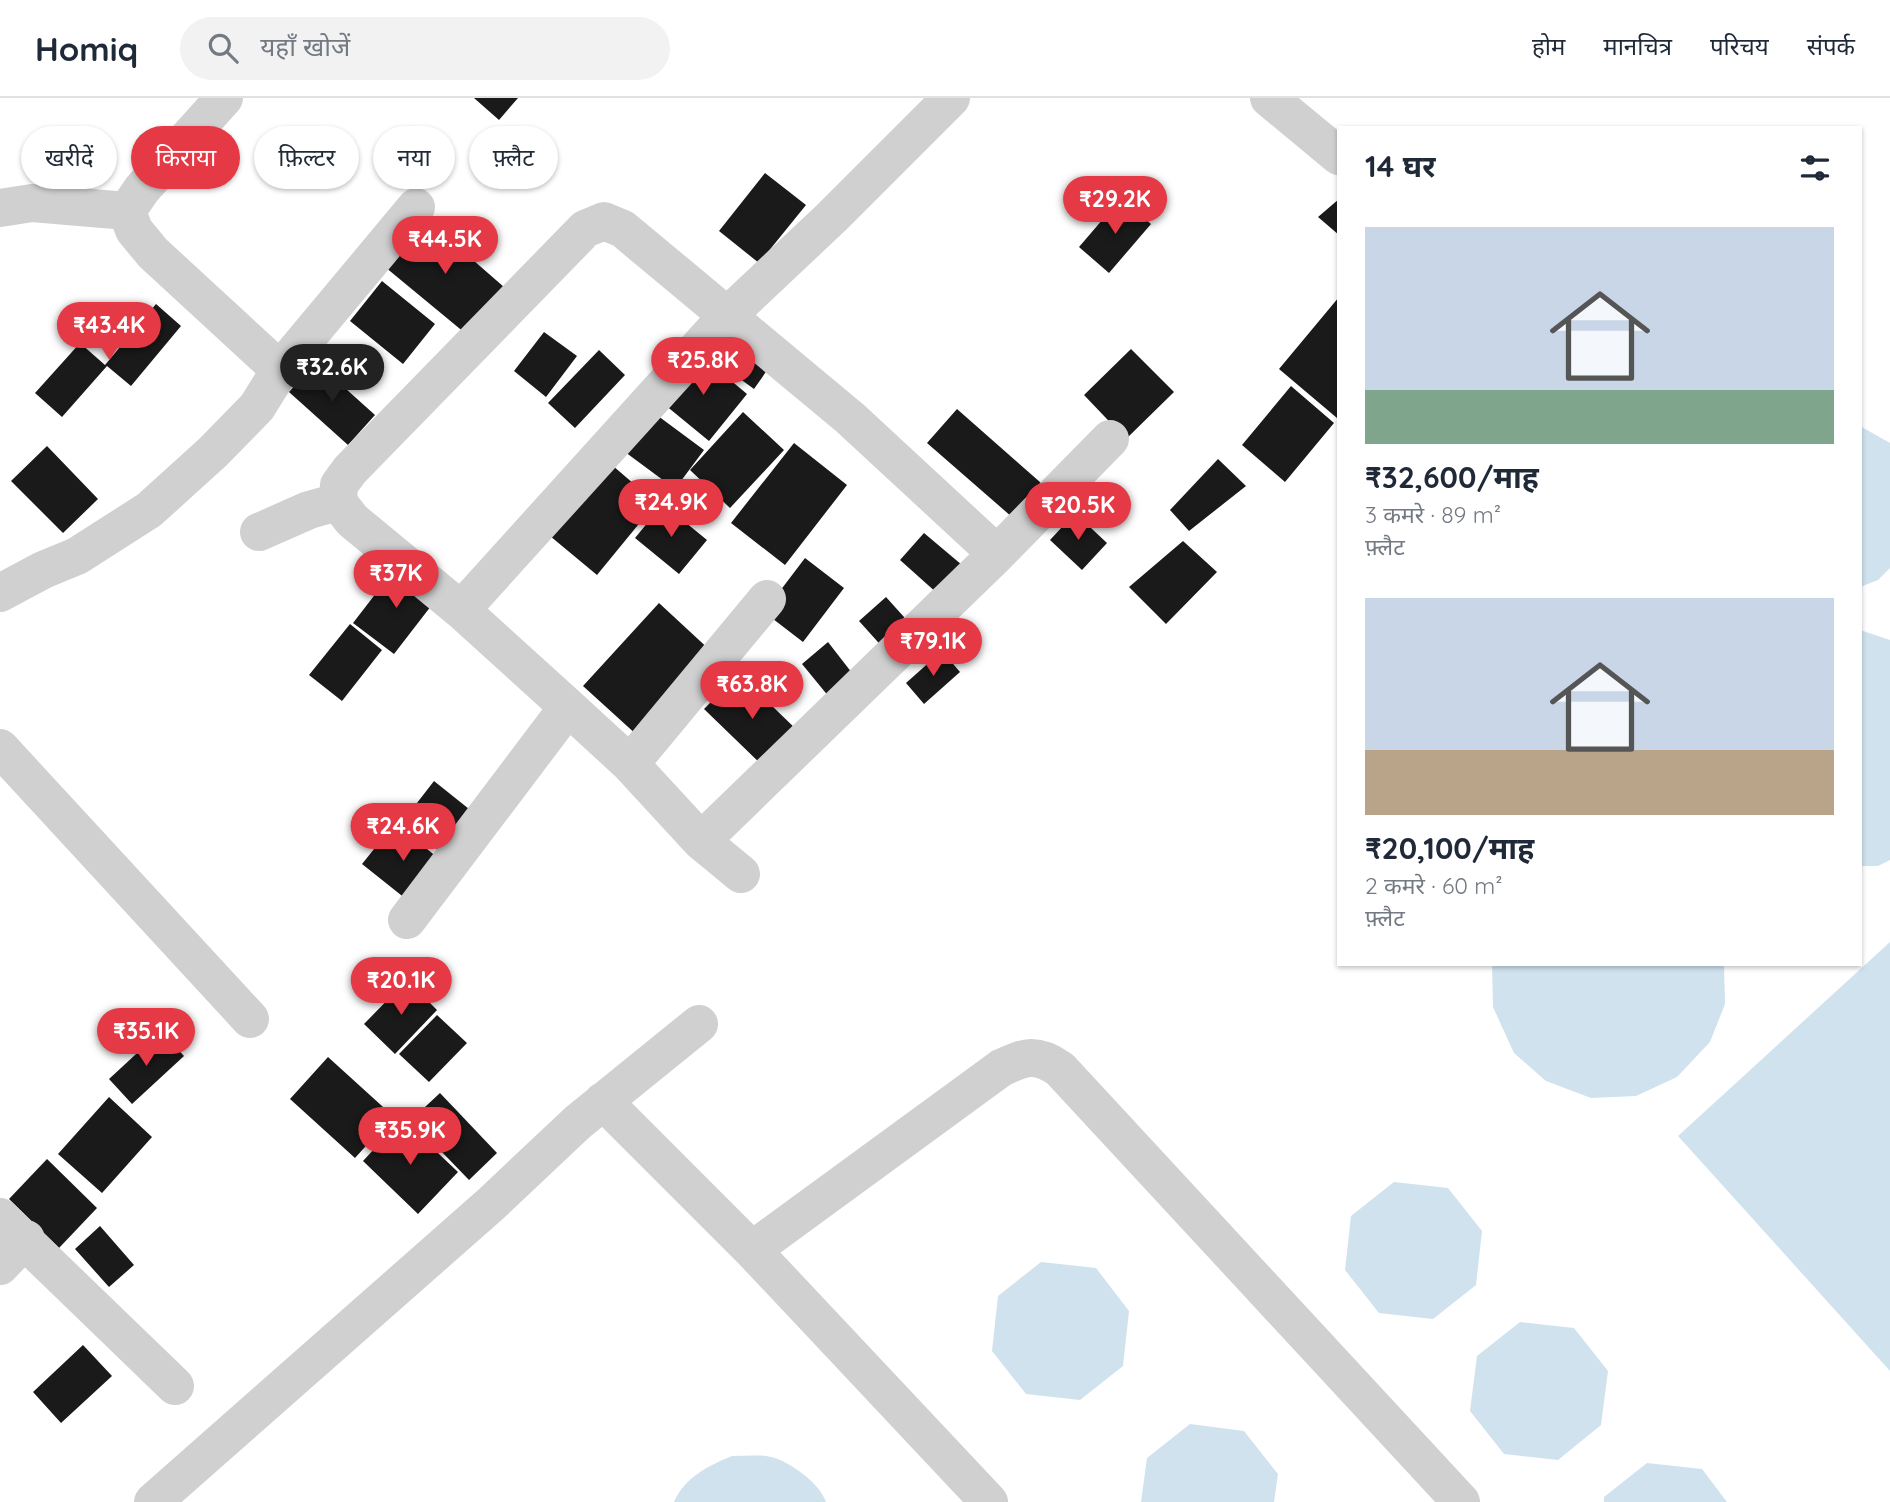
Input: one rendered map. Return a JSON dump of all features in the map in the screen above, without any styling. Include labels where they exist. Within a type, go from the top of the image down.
[{"type":"street","points":[[127,211],[142,189],[224,98]]},
{"type":"street","points":[[461,610],[727,316],[832,217],[951,98]]},
{"type":"street","points":[[1269,98],[1337,154]]},
{"type":"street","points":[[0,208],[32,203],[127,211]]},
{"type":"street","points":[[0,593],[43,570],[77,556],[149,510],[213,452],[257,407],[280,370],[416,207]]},
{"type":"street","points":[[127,211],[134,230],[153,253],[280,370]]},
{"type":"street","points":[[741,874],[701,841],[630,764],[568,707],[461,610],[352,520],[338,502],[340,485],[350,470],[585,229],[604,221],[623,229],[850,418],[997,554]]},
{"type":"street","points":[[701,841],[997,554],[1110,439]]},
{"type":"street","points":[[259,532],[309,510],[338,502]]},
{"type":"street","points":[[630,764],[767,599]]},
{"type":"street","points":[[407,920],[568,707]]},
{"type":"street","points":[[0,748],[250,1019]]},
{"type":"street","points":[[153,1502],[491,1204],[603,1101],[699,1024]]},
{"type":"street","points":[[752,1250],[1001,1068],[1021,1058],[1044,1058],[1060,1069],[1461,1502]]},
{"type":"street","points":[[603,1101],[752,1250],[989,1502]]},
{"type":"street","points":[[9,1241],[175,1385]]},
{"type":"water","points":[[1862,427],[1890,443],[1890,568],[1878,580],[1862,586]]},
{"type":"water","points":[[1862,631],[1890,640],[1890,860],[1878,866],[1862,866]]},
{"type":"water","points":[[1890,942],[1890,1371],[1678,1136]]},
{"type":"water","points":[[1492,966],[1724,966],[1725,1004],[1710,1042],[1677,1077],[1636,1096],[1591,1098],[1546,1081],[1514,1053],[1493,1007]]},
{"type":"water","points":[[1394,1182],[1448,1188],[1482,1231],[1476,1285],[1433,1319],[1379,1313],[1345,1270],[1351,1216]]},
{"type":"water","points":[[1041,1262],[1096,1268],[1129,1311],[1123,1366],[1080,1400],[1026,1394],[992,1351],[998,1296]]},
{"type":"water","points":[[1520,1322],[1574,1328],[1608,1371],[1601,1425],[1558,1460],[1504,1454],[1470,1411],[1477,1356]]},
{"type":"water","points":[[1190,1424],[1244,1431],[1278,1474],[1274,1502],[1141,1502],[1147,1458]]},
{"type":"water","points":[[732,1456],[766,1456],[783,1461],[810,1480],[826,1502],[674,1502],[691,1479],[706,1468]]},
{"type":"water","points":[[1647,1463],[1702,1469],[1727,1502],[1604,1502],[1604,1497]]},
{"type":"building","points":[[474,98],[518,98],[499,120]]},
{"type":"building","points":[[765,173],[806,205],[759,263],[719,231]]},
{"type":"building","points":[[1121,198],[1151,224],[1109,273],[1079,247]]},
{"type":"building","points":[[1337,201],[1337,233],[1318,217]]},
{"type":"building","points":[[420,214],[511,293],[471,338],[379,262]]},
{"type":"building","points":[[382,281],[435,324],[403,364],[350,321]]},
{"type":"building","points":[[1337,299],[1337,418],[1279,369]]},
{"type":"building","points":[[156,304],[181,326],[131,386],[107,366],[62,417],[35,393],[80,343],[105,365]]},
{"type":"building","points":[[722,331],[770,366],[754,389],[706,354]]},
{"type":"building","points":[[544,332],[577,356],[546,397],[514,371]]},
{"type":"building","points":[[1131,349],[1174,392],[1126,439],[1084,395]]},
{"type":"building","points":[[599,350],[625,375],[575,428],[548,403]]},
{"type":"building","points":[[698,353],[747,394],[709,441],[659,400]]},
{"type":"building","points":[[316,362],[375,415],[348,445],[289,392]]},
{"type":"building","points":[[1291,386],[1334,423],[1285,482],[1242,445]]},
{"type":"building","points":[[957,409],[1049,490],[1020,524],[927,443]]},
{"type":"building","points":[[650,410],[704,450],[675,489],[621,449]]},
{"type":"building","points":[[743,412],[784,450],[730,508],[690,470]]},
{"type":"building","points":[[794,443],[847,485],[785,565],[731,523]]},
{"type":"building","points":[[47,446],[98,499],[63,533],[11,481]]},
{"type":"building","points":[[605,459],[656,503],[597,575],[544,531]]},
{"type":"building","points":[[1218,459],[1246,486],[1189,531],[1170,510]]},
{"type":"building","points":[[663,504],[707,540],[679,574],[635,538]]},
{"type":"building","points":[[1075,513],[1107,543],[1082,570],[1050,540]]},
{"type":"building","points":[[924,533],[962,565],[938,594],[900,560]]},
{"type":"building","points":[[1183,541],[1217,572],[1166,624],[1129,587]]},
{"type":"building","points":[[805,558],[844,588],[803,642],[764,612]]},
{"type":"building","points":[[397,566],[438,597],[394,654],[353,623]]},
{"type":"building","points":[[886,597],[913,627],[886,651],[859,621]]},
{"type":"building","points":[[659,603],[713,653],[638,736],[583,686]]},
{"type":"building","points":[[350,624],[382,650],[342,701],[309,675]]},
{"type":"building","points":[[828,642],[859,682],[834,703],[802,664]]},
{"type":"building","points":[[942,651],[960,672],[924,704],[906,683]]},
{"type":"building","points":[[739,674],[799,732],[765,768],[704,709]]},
{"type":"building","points":[[434,781],[479,817],[447,857],[403,821]]},
{"type":"building","points":[[395,823],[443,862],[411,903],[362,864]]},
{"type":"building","points":[[407,980],[437,1010],[395,1054],[364,1024]]},
{"type":"building","points":[[437,1015],[467,1043],[429,1082],[399,1054]]},
{"type":"building","points":[[161,1031],[184,1056],[132,1104],[109,1079]]},
{"type":"building","points":[[328,1057],[393,1116],[355,1158],[290,1099]]},
{"type":"building","points":[[440,1093],[497,1153],[469,1180],[411,1120]]},
{"type":"building","points":[[109,1097],[152,1137],[102,1193],[58,1154]]},
{"type":"building","points":[[402,1119],[458,1172],[418,1214],[363,1161]]},
{"type":"building","points":[[47,1159],[97,1208],[59,1248],[9,1199]]},
{"type":"building","points":[[100,1226],[134,1265],[109,1287],[75,1249]]},
{"type":"building","points":[[83,1345],[112,1376],[61,1423],[33,1392]]}]
